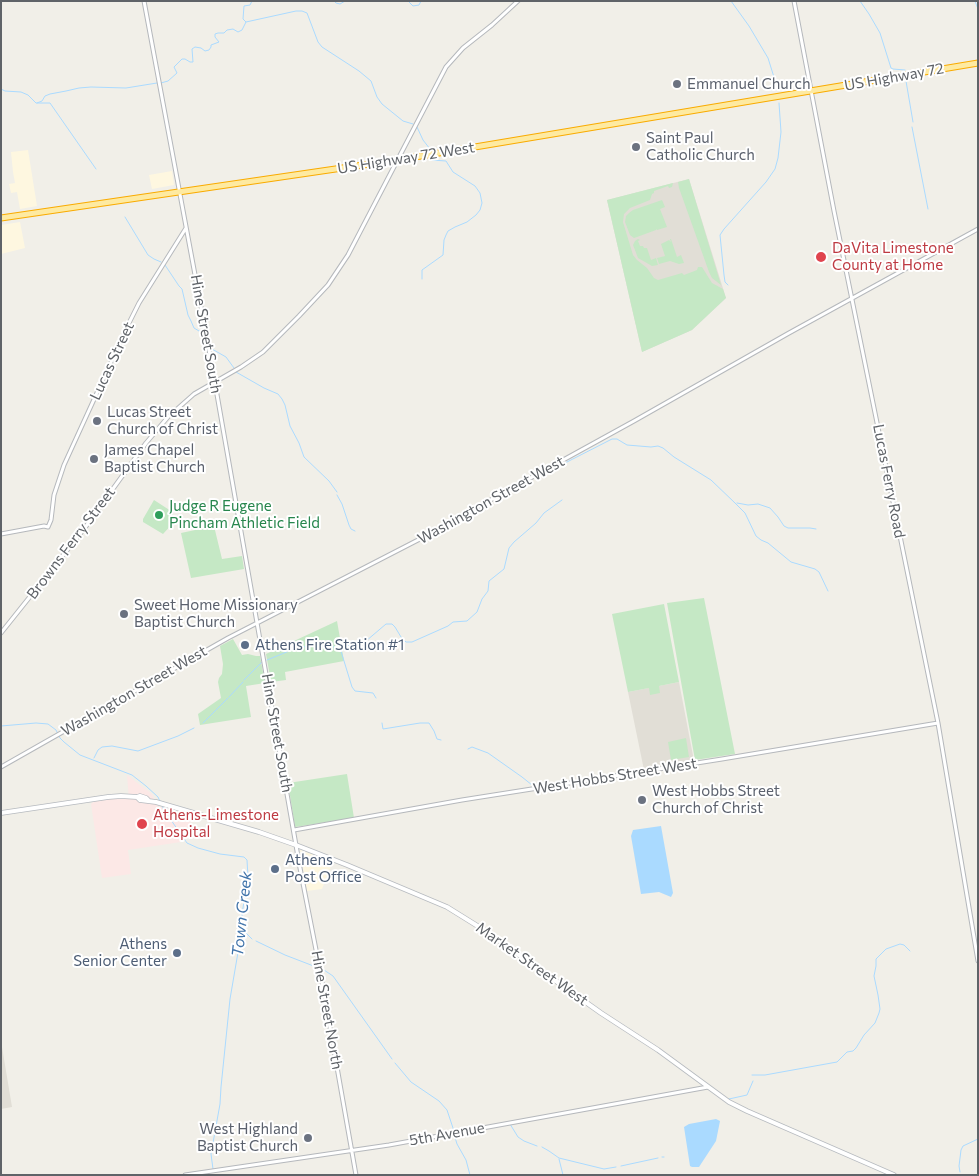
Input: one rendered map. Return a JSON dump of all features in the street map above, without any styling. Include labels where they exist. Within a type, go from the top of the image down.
[{"type":"highway","name":"US Highway 72","points":[[810,92],[978,63]]},
{"type":"highway","name":"US Highway 72 West","points":[[1,218],[397,160],[810,92]]},
{"type":"main road","name":"Market Street West","points":[[1,813],[102,797],[137,797],[140,800],[156,802],[258,832],[347,865],[447,907],[484,930],[601,1013],[658,1050],[729,1102],[894,1175]]},
{"type":"street","name":"Hine Street South","points":[[144,1],[180,192],[296,845]]},
{"type":"street","name":"Browns Ferry Street","points":[[1,633],[84,529],[159,426],[194,394],[263,352],[328,285],[348,255],[443,72],[463,48],[518,1]]},
{"type":"street","name":"Lucas Ferry Road","points":[[794,1],[810,92],[938,724],[978,961]]},
{"type":"street","name":"Lucas Street","points":[[1,534],[44,526],[48,527],[50,525],[54,496],[64,465],[136,309],[186,227]]},
{"type":"street","name":"Washington Street West","points":[[1,766],[257,623],[418,540],[978,229]]},
{"type":"street","name":"West Hobbs Street West","points":[[294,830],[462,800],[938,724]]},
{"type":"street","name":"Hine Street North","points":[[296,845],[321,972],[356,1175]]},
{"type":"street","name":"5th Avenue","points":[[185,1175],[389,1145],[708,1087]]},
{"type":"shaded area","points":[[28,150],[37,206],[20,209],[17,192],[11,193],[9,184],[15,183],[11,152]]},
{"type":"shaded area","points":[[172,171],[174,185],[152,189],[149,175]]},
{"type":"shaded area","points":[[689,179],[726,298],[692,330],[642,352],[607,200]]},
{"type":"shaded area","points":[[20,222],[25,248],[1,254],[1,225]]},
{"type":"shaded area","points":[[679,682],[694,761],[644,770],[628,692]]},
{"type":"shaded area","name":"Athens-Limestone Hospital","points":[[127,775],[152,794],[158,806],[190,816],[190,831],[181,842],[128,850],[131,874],[102,878],[91,804],[106,799],[129,799]]},
{"type":"shaded area","points":[[300,850],[333,861],[322,889],[307,891]]},
{"type":"shaded area","points":[[1,1041],[12,1107],[1,1109]]},
{"type":"green space","points":[[689,179],[721,285],[712,278],[709,272],[679,188],[678,182]]},
{"type":"green space","points":[[673,183],[672,187],[669,188],[668,186],[654,191],[650,200],[630,208],[624,214],[623,222],[633,255],[658,280],[682,273],[684,275],[697,270],[698,267],[702,267],[712,283],[723,289],[726,298],[692,330],[642,352],[607,200]]},
{"type":"green space","points":[[662,200],[665,207],[660,209],[667,227],[656,229],[634,238],[630,235],[625,222],[626,216],[633,210]]},
{"type":"green space","points":[[638,239],[640,240],[638,241],[640,246],[647,248],[651,260],[656,258],[658,265],[652,266],[638,258],[633,245]]},
{"type":"green space","points":[[670,239],[677,257],[681,255],[684,263],[679,264],[670,261],[659,264],[657,258],[665,256],[661,244],[669,240],[671,242]]},
{"type":"green space","name":"Judge R Eugene Pincham Athletic Field","points":[[154,500],[171,511],[175,521],[163,534],[143,522]]},
{"type":"green space","points":[[214,526],[222,559],[242,556],[244,569],[191,578],[181,533]]},
{"type":"green space","points":[[704,598],[735,754],[695,760],[667,603]]},
{"type":"green space","points":[[664,604],[679,682],[659,686],[660,693],[650,695],[649,688],[628,692],[612,614]]},
{"type":"green space","points":[[337,621],[344,661],[285,672],[286,680],[271,682],[266,654]]},
{"type":"green space","points":[[233,639],[242,655],[260,656],[265,683],[246,686],[251,717],[200,725],[198,714],[221,698],[218,682],[222,674],[223,664],[220,646]]},
{"type":"green space","points":[[686,738],[689,757],[671,760],[668,742]]},
{"type":"green space","points":[[347,774],[354,818],[295,827],[288,783]]},
{"type":"water","points":[[661,826],[673,893],[671,897],[659,892],[641,894],[631,836],[633,830]]},
{"type":"water","points":[[716,1119],[720,1121],[716,1141],[699,1167],[690,1166],[684,1127],[689,1124]]},
{"type":"waterway","points":[[161,83],[168,81],[177,73],[174,67],[182,59],[193,62],[192,49],[195,47],[205,51],[209,50],[211,45],[219,42],[215,34],[233,29],[238,32],[242,30],[246,22],[243,19],[244,6],[250,5],[252,1]]},
{"type":"waterway","points":[[334,1],[340,4],[345,1]]},
{"type":"waterway","points":[[408,1],[413,6],[419,5],[421,1]]},
{"type":"waterway","points":[[731,1],[768,58],[778,90]]},
{"type":"waterway","points":[[860,1],[880,33],[891,68],[905,70]]},
{"type":"waterway","points":[[975,1],[978,9]]},
{"type":"waterway","points":[[246,22],[296,11],[307,13],[318,42],[322,47],[371,81],[382,104],[403,121],[413,124]]},
{"type":"waterway","points":[[906,81],[913,122]]},
{"type":"waterway","points":[[37,103],[50,94],[79,88],[126,88],[157,83]]},
{"type":"waterway","points":[[1,89],[21,92],[28,95],[36,103],[50,103],[96,169]]},
{"type":"waterway","points":[[728,285],[725,282],[720,235],[775,169],[781,132],[779,103]]},
{"type":"waterway","points":[[417,127],[430,149]]},
{"type":"waterway","points":[[912,127],[928,209]]},
{"type":"waterway","points":[[422,279],[422,270],[443,255],[444,240],[448,231],[467,222],[476,215],[482,203],[480,193],[475,186],[453,172],[446,161],[432,160]]},
{"type":"waterway","points":[[125,217],[148,255],[161,262]]},
{"type":"waterway","points":[[165,265],[182,289],[188,315],[194,328],[202,331]]},
{"type":"waterway","points":[[212,349],[226,357],[234,368]]},
{"type":"waterway","points":[[236,372],[278,394],[285,405],[290,426],[304,457],[329,481],[337,492]]},
{"type":"waterway","points":[[565,465],[565,463],[612,439],[617,439],[627,445],[658,446],[663,448],[711,480],[745,513],[756,536],[761,540],[768,543],[791,562],[819,572],[828,591]]},
{"type":"waterway","points":[[337,495],[349,525],[355,531]]},
{"type":"waterway","points":[[267,660],[294,649],[308,646],[340,647],[344,643],[352,649],[357,649],[359,640],[366,641],[386,624],[392,624],[406,642],[412,642],[453,622],[467,621],[477,612],[482,599],[488,591],[489,581],[504,569],[509,548],[544,513],[562,500]]},
{"type":"waterway","points":[[737,503],[758,504],[770,508],[784,526],[788,528],[816,529]]},
{"type":"waterway","points":[[340,648],[352,687],[355,691],[373,693],[376,698]]},
{"type":"waterway","points":[[244,680],[262,662]]},
{"type":"waterway","points":[[229,697],[243,682]]},
{"type":"waterway","points":[[203,723],[228,698]]},
{"type":"waterway","name":"Town Creek","points":[[1,726],[36,723],[48,724],[56,730],[64,742],[80,755],[132,775],[146,786],[158,797],[164,810],[187,843],[220,854],[244,857],[247,860],[248,877],[242,914],[242,929],[230,999],[220,1104],[211,1154],[213,1169]]},
{"type":"waterway","points":[[382,723],[383,729],[429,723],[437,739],[441,740]]},
{"type":"waterway","points":[[94,758],[102,747],[112,746],[138,751],[194,728]]},
{"type":"waterway","points":[[468,749],[472,747],[488,753],[532,785]]},
{"type":"waterway","points":[[243,930],[252,939]]},
{"type":"waterway","points":[[256,941],[285,955],[324,970],[333,976],[392,1059]]},
{"type":"waterway","points":[[752,1075],[765,1075],[837,1062],[847,1052],[853,1051],[875,1023],[879,1013],[880,1009],[874,976],[876,959],[886,949],[900,944],[910,951]]},
{"type":"waterway","points":[[395,1063],[411,1082],[439,1101],[447,1110],[454,1131]]},
{"type":"waterway","points":[[729,1099],[747,1095],[753,1081]]},
{"type":"waterway","points":[[510,1124],[518,1137],[537,1146]]},
{"type":"waterway","points":[[454,1134],[466,1160],[470,1175]]},
{"type":"waterway","points":[[960,1172],[959,1166],[963,1146],[978,1139]]},
{"type":"waterway","points":[[542,1147],[559,1158],[604,1169],[616,1167]]},
{"type":"waterway","points":[[621,1166],[658,1158]]},
{"type":"waterway","points":[[559,1159],[563,1175]]},
{"type":"place","name":"Emmanuel Church","points":[[677,84]]},
{"type":"place","name":"Saint Paul Catholic Church","points":[[636,147]]},
{"type":"place","name":"DaVita Limestone County at Home","points":[[821,257]]},
{"type":"place","name":"Lucas Street Church of Christ","points":[[97,421]]},
{"type":"place","name":"James Chapel Baptist Church","points":[[94,459]]},
{"type":"place","name":"Judge R Eugene Pincham Athletic Field","points":[[159,515]]},
{"type":"place","name":"Sweet Home Missionary Baptist Church","points":[[124,614]]},
{"type":"place","name":"Athens Fire Station #1","points":[[245,645]]},
{"type":"place","name":"West Hobbs Street Church of Christ","points":[[642,800]]},
{"type":"place","name":"Athens-Limestone Hospital","points":[[142,824]]},
{"type":"place","name":"Athens Post Office","points":[[275,869]]},
{"type":"place","name":"Athens Senior Center","points":[[177,953]]},
{"type":"place","name":"West Highland Baptist Church","points":[[308,1138]]}]
